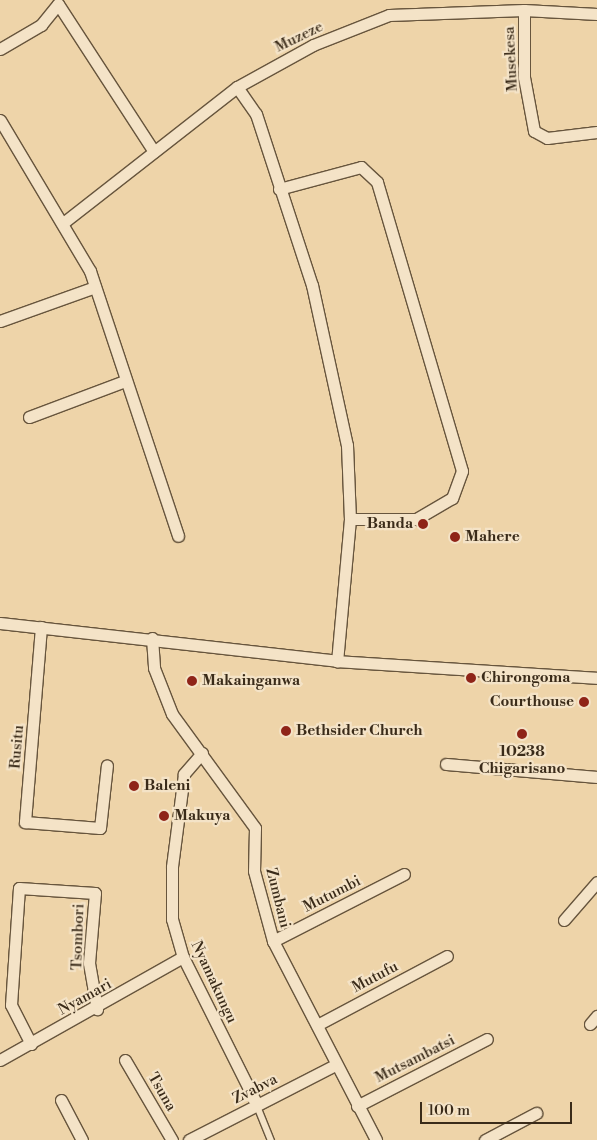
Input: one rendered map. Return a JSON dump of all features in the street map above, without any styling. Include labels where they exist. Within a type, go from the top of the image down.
[{"type":"street","points":[[0,49],[41,25],[59,1],[154,152]]},
{"type":"street","name":"Muzeze","points":[[63,223],[237,87],[313,45],[389,15],[524,10],[597,14]]},
{"type":"street","name":"Musekesa","points":[[524,10],[524,77],[534,132],[547,138],[597,132]]},
{"type":"street","points":[[237,87],[256,114],[312,285],[347,444],[350,519],[337,661]]},
{"type":"street","points":[[0,120],[63,223],[95,287],[178,536]]},
{"type":"street","points":[[279,189],[361,167],[377,182],[462,471],[452,498],[416,519],[350,519]]},
{"type":"street","points":[[0,321],[95,287]]},
{"type":"street","points":[[29,417],[125,381]]},
{"type":"street","points":[[0,623],[152,638],[337,661],[597,678]]},
{"type":"street","name":"Rusitu","points":[[41,627],[25,822],[100,828],[106,765]]},
{"type":"street","name":"Zumbani","points":[[152,638],[154,668],[172,714],[255,828],[254,872],[273,941],[317,1025],[335,1065],[376,1140]]},
{"type":"street","name":"Nyamakungu","points":[[202,753],[184,774],[172,868],[172,919],[183,957],[258,1105]]},
{"type":"street","points":[[446,764],[597,777]]},
{"type":"street","name":"Mutumbi","points":[[273,941],[404,874]]},
{"type":"street","points":[[564,920],[597,882]]},
{"type":"street","name":"Tsombori","points":[[31,1044],[11,1005],[19,888],[95,893],[89,963],[97,1009]]},
{"type":"street","name":"Mutufu","points":[[317,1025],[447,956]]},
{"type":"street","name":"Nyamari","points":[[0,1060],[97,1009],[183,957]]},
{"type":"street","name":"Mutsambatsi","points":[[357,1106],[487,1038]]},
{"type":"street","name":"Tsuna","points":[[125,1060],[172,1140]]},
{"type":"street","name":"Zvabva","points":[[189,1140],[335,1065]]},
{"type":"street","points":[[62,1100],[82,1140]]},
{"type":"street","points":[[485,1140],[536,1114]]},
{"type":"lane","points":[[258,1105],[271,1140]]},
{"type":"place","name":"Banda","points":[[423,524]]},
{"type":"place","name":"Mahere","points":[[455,537]]},
{"type":"place","name":"Chirongoma","points":[[471,678]]},
{"type":"place","name":"Makainganwa","points":[[192,681]]},
{"type":"place","name":"Courthouse","points":[[584,702]]},
{"type":"place","name":"Bethsider Church","points":[[286,731]]},
{"type":"place","name":"10238 Chigarisano","points":[[522,734]]},
{"type":"place","name":"Baleni","points":[[134,786]]},
{"type":"place","name":"Makuya","points":[[164,816]]}]
